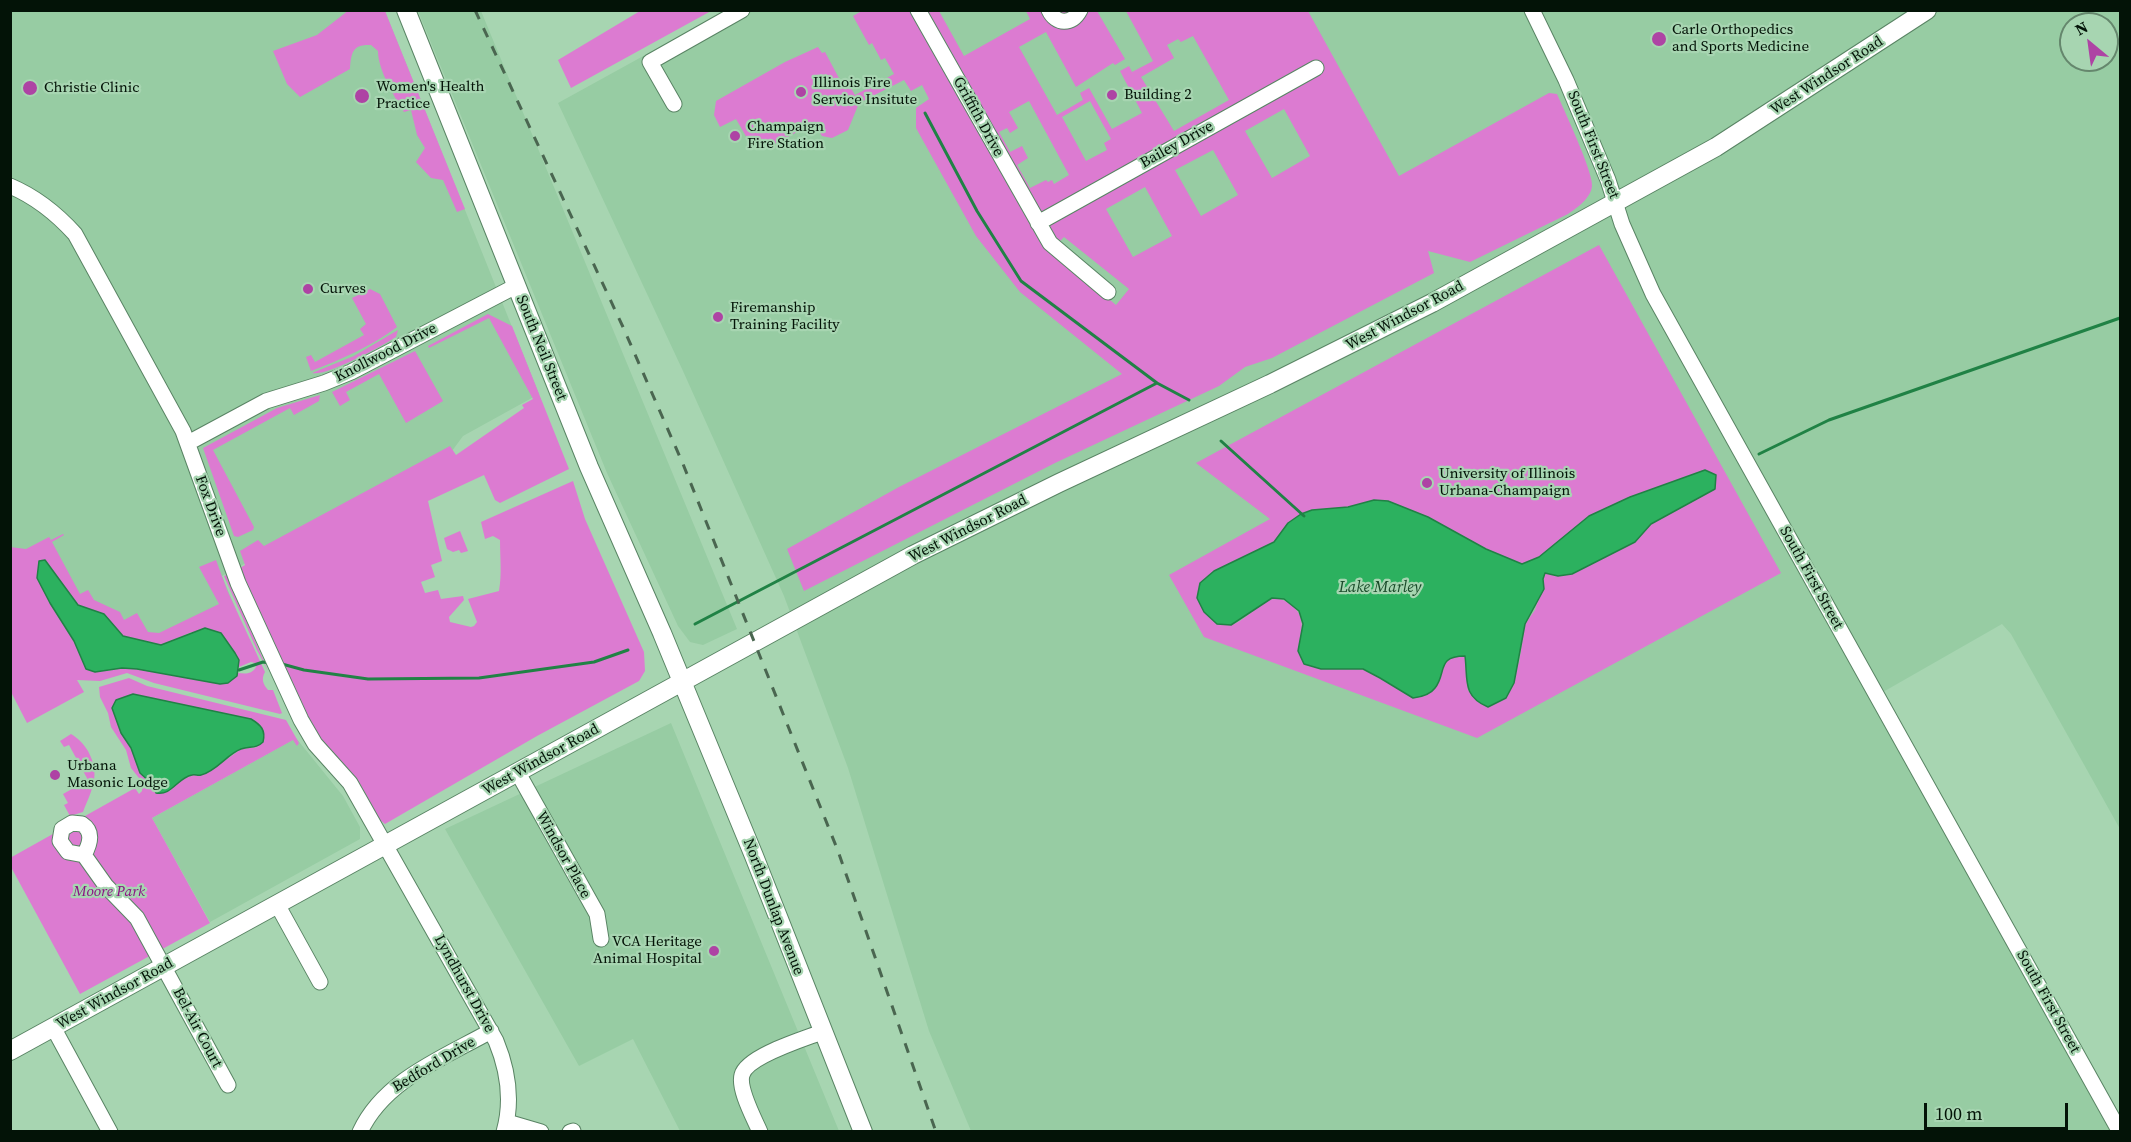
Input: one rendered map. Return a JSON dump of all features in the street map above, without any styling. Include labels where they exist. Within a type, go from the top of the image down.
[{"type":"main road","name":"South Neil Street","points":[[406,10],[589,467],[682,683]]},
{"type":"main road","name":"West Windsor Road","points":[[10,1051],[278,906],[913,555],[1338,351],[1616,204],[1716,147],[1926,10]]},
{"type":"main road","name":"North Dunlap Avenue","points":[[682,683],[863,1131]]},
{"type":"street","points":[[674,104],[650,62],[742,10]]},
{"type":"street","name":"Griffith Drive","points":[[918,10],[1050,243],[1107,292]]},
{"type":"street","points":[[1048,10],[1054,18],[1065,22],[1075,18],[1080,10]]},
{"type":"street","name":"South First Street","points":[[1532,10],[1566,80],[1640,265],[1676,336],[2120,1131]]},
{"type":"street","name":"Bailey Drive","points":[[1038,223],[1316,68]]},
{"type":"street","name":"Fox Drive","points":[[10,186],[32,196],[49,208],[75,234],[144,357],[188,443],[238,583],[301,720],[315,744],[350,783],[385,846]]},
{"type":"street","name":"Knollwood Drive","points":[[188,443],[266,401],[351,372],[516,286]]},
{"type":"street","name":"Windsor Place","points":[[518,773],[597,914],[601,939]]},
{"type":"street","name":"Lyndhurst Drive","points":[[385,846],[491,1031],[500,1052],[509,1085],[505,1127]]},
{"type":"street","name":"Bel-Air Court","points":[[84,855],[106,886],[136,918],[228,1085]]},
{"type":"street","points":[[278,906],[320,982]]},
{"type":"street","points":[[53,1028],[110,1131]]},
{"type":"street","name":"Bedford Drive","points":[[360,1131],[374,1108],[399,1084],[491,1031]]},
{"type":"street","points":[[760,1131],[742,1087],[741,1076],[746,1067],[757,1059],[822,1032]]},
{"type":"street","points":[[505,1127],[541,1131]]},
{"type":"shaded area","points":[[11,11],[385,11],[539,394],[463,436],[452,451],[222,576],[236,610],[156,640],[81,600],[11,549]]},
{"type":"shaded area","points":[[418,11],[481,11],[737,629],[703,645],[690,642],[678,626],[607,473]]},
{"type":"shaded area","name":"University of Illinois Urbana-Champaign","points":[[725,11],[2120,11],[2120,829],[2011,634],[2002,624],[1883,692],[2120,1115],[2120,1131],[971,1131],[929,1031],[848,768],[784,596],[683,371],[558,103]]},
{"type":"shaded area","points":[[671,723],[839,1131],[680,1131],[633,1039],[579,1066],[445,829]]},
{"type":"shaded area","points":[[296,738],[343,796],[360,827],[360,839],[210,922],[152,818]]},
{"type":"green space","points":[[349,10],[385,11],[465,209],[457,212],[443,180],[431,178],[416,162],[425,148],[417,135],[411,110],[404,112],[400,106],[384,74],[378,51],[371,45],[360,46],[354,50],[350,69],[300,97],[287,84],[273,51],[317,35]]},
{"type":"green space","points":[[640,11],[711,11],[571,88],[558,60]]},
{"type":"green space","points":[[910,11],[1040,242],[1116,305],[1129,289],[1064,237],[1057,244],[923,11],[939,11],[964,56],[1030,19],[1026,11],[1097,11],[1125,59],[1115,65],[1113,63],[1076,87],[1046,32],[1019,47],[1057,115],[1083,100],[1080,93],[1089,88],[1112,129],[1142,113],[1120,71],[1129,66],[1132,72],[1153,61],[1126,11],[1308,11],[1399,176],[1549,93],[1557,94],[1588,169],[1592,186],[1583,202],[1568,214],[1470,262],[1428,251],[1434,273],[1272,358],[1245,367],[1219,386],[1055,463],[804,591],[787,549],[899,487],[1122,374],[1020,292],[976,236],[916,128],[916,108],[929,99],[922,85],[911,91],[904,80],[859,103],[848,130],[832,138],[822,136],[814,123],[767,148],[763,139],[751,145],[736,119],[720,127],[714,115],[716,101],[785,62],[818,47],[822,53],[825,52],[841,82],[844,81],[847,86],[849,85],[855,95],[894,74],[885,58],[881,60],[872,43],[869,45],[853,16],[860,12]],"holes":[[[1193,36],[1229,100],[1174,131],[1141,77],[1174,58],[1167,45],[1178,39],[1181,42]],[[1029,101],[1069,175],[1054,184],[1052,180],[1048,182],[1046,180],[1030,188],[1017,165],[1028,158],[1022,146],[1010,152],[999,132],[1007,128],[1010,133],[1018,128],[1009,112]],[[1090,101],[1111,139],[1104,143],[1107,150],[1086,161],[1062,117]],[[1284,109],[1310,156],[1272,178],[1245,131]],[[1213,150],[1238,195],[1201,216],[1175,170]],[[1145,187],[1172,236],[1133,257],[1106,209]]]},
{"type":"green space","points":[[1599,245],[1781,573],[1477,738],[1204,637],[1169,575],[1270,519],[1196,463]],"holes":[[[1704,470],[1715,489],[1651,524],[1635,542],[1558,576],[1545,573],[1535,610],[1525,624],[1519,663],[1468,691],[1465,656],[1451,658],[1447,661],[1441,670],[1436,688],[1380,678],[1363,669],[1321,669],[1298,651],[1302,631],[1301,620],[1296,609],[1281,599],[1265,602],[1243,619],[1228,625],[1218,623],[1204,612],[1214,571],[1274,542],[1288,523],[1312,510],[1348,507],[1374,500],[1388,501],[1428,517],[1486,549],[1522,564],[1539,557],[1589,516],[1630,497]]]},
{"type":"green space","points":[[370,289],[380,294],[397,327],[356,352],[311,371],[306,357],[311,355],[315,362],[364,335],[360,329],[366,324],[352,298]]},
{"type":"green space","points":[[488,314],[512,326],[569,469],[500,503],[495,500],[484,475],[428,501],[442,561],[431,565],[435,577],[421,582],[425,593],[438,590],[441,599],[463,596],[464,600],[449,617],[450,622],[474,626],[477,622],[468,599],[499,591],[500,578],[500,540],[493,536],[485,539],[481,522],[573,481],[585,519],[644,652],[645,671],[639,681],[537,736],[385,824],[380,820],[359,782],[320,738],[304,711],[240,568],[245,565],[240,551],[258,540],[264,546],[450,446],[456,455],[524,408],[522,405],[533,399],[489,318],[429,348],[428,346]]},
{"type":"green space","points":[[398,330],[396,337],[341,366],[312,373],[354,356]]},
{"type":"green space","points":[[415,351],[443,401],[406,423],[379,374],[346,392],[350,400],[340,406],[332,392]]},
{"type":"green space","points":[[320,395],[319,401],[294,415],[290,408],[213,450],[254,527],[253,530],[238,537],[234,536],[203,448],[277,408]]},
{"type":"green space","points":[[460,531],[468,551],[461,553],[459,550],[453,552],[447,549],[444,538]]},
{"type":"green space","points":[[64,535],[52,542],[80,594],[88,590],[94,600],[120,612],[124,620],[137,613],[148,632],[159,633],[219,604],[199,567],[216,560],[227,590],[265,672],[264,684],[268,690],[273,690],[282,713],[154,683],[127,673],[100,681],[77,680],[84,692],[27,723],[11,692],[10,547],[26,549],[49,537],[51,540]],"holes":[[[45,560],[78,605],[104,614],[122,636],[161,645],[192,632],[221,633],[239,660],[239,667],[251,662],[255,663],[256,667],[251,672],[238,673],[237,676],[220,684],[137,669],[122,668],[107,671],[86,669],[74,641],[44,591]]]},
{"type":"green space","points":[[227,575],[268,671],[224,576]]},
{"type":"green space","name":"Moore Park","points":[[129,678],[147,686],[286,720],[299,743],[297,746],[293,740],[152,818],[210,923],[80,994],[11,867],[10,858],[135,788],[139,794],[142,791],[143,783],[131,768],[126,750],[111,727],[108,713],[100,697],[99,687]],"holes":[[[258,747],[241,749],[201,775],[192,775],[175,784],[170,791],[156,793],[151,783],[140,773],[131,748]]]},
{"type":"green space","points":[[71,734],[81,741],[88,751],[95,775],[83,812],[70,816],[64,805],[68,803],[63,794],[88,780],[69,745],[64,747],[60,741]]},
{"type":"water","name":"Lake Marley","points":[[1705,470],[1716,475],[1715,489],[1651,524],[1635,542],[1572,574],[1558,576],[1545,573],[1544,589],[1525,624],[1514,683],[1506,698],[1488,707],[1474,698],[1470,692],[1465,656],[1446,662],[1439,682],[1433,690],[1413,698],[1363,669],[1321,669],[1304,664],[1298,651],[1303,624],[1299,611],[1284,599],[1272,598],[1231,625],[1217,624],[1204,612],[1197,598],[1200,583],[1214,571],[1274,542],[1288,523],[1312,510],[1348,507],[1374,500],[1388,501],[1428,517],[1486,549],[1522,564],[1539,557],[1589,516],[1630,497]]},
{"type":"water","points":[[45,560],[78,605],[104,614],[123,636],[161,645],[205,628],[221,633],[239,660],[237,676],[228,683],[220,684],[137,669],[122,668],[95,672],[86,669],[74,641],[37,578],[39,561]]},
{"type":"water","points":[[133,694],[251,719],[262,728],[263,742],[258,746],[236,751],[207,773],[187,777],[166,792],[156,793],[151,783],[140,773],[112,708],[116,700]]},
{"type":"waterway","points":[[925,113],[977,211],[1021,281],[1157,383]]},
{"type":"waterway","points":[[1759,454],[1829,420],[2120,318]]},
{"type":"waterway","points":[[695,624],[1157,383],[1189,400]]},
{"type":"waterway","points":[[1221,441],[1304,516]]},
{"type":"waterway","points":[[282,664],[304,670],[368,679],[479,678],[594,662],[628,650]]},
{"type":"waterway","points":[[239,670],[263,662],[269,663]]},
{"type":"railway","points":[[475,10],[623,327],[683,464],[838,851],[936,1132]]},
{"type":"place","name":"Carle Orthopedics and Sports Medicine","points":[[1659,39]]},
{"type":"place","name":"Christie Clinic","points":[[30,88]]},
{"type":"place","name":"Illinois Fire Service Insitute","points":[[801,92]]},
{"type":"place","name":"Building 2","points":[[1112,95]]},
{"type":"place","name":"Women's Health Practice","points":[[362,96]]},
{"type":"place","name":"Champaign Fire Station","points":[[735,136]]},
{"type":"place","name":"Curves","points":[[308,289]]},
{"type":"place","name":"Firemanship Training Facility","points":[[718,317]]},
{"type":"place","name":"University of Illinois Urbana-Champaign","points":[[1427,483]]},
{"type":"place","name":"Urbana Masonic Lodge","points":[[55,775]]},
{"type":"place","name":"VCA Heritage Animal Hospital","points":[[714,951]]}]
